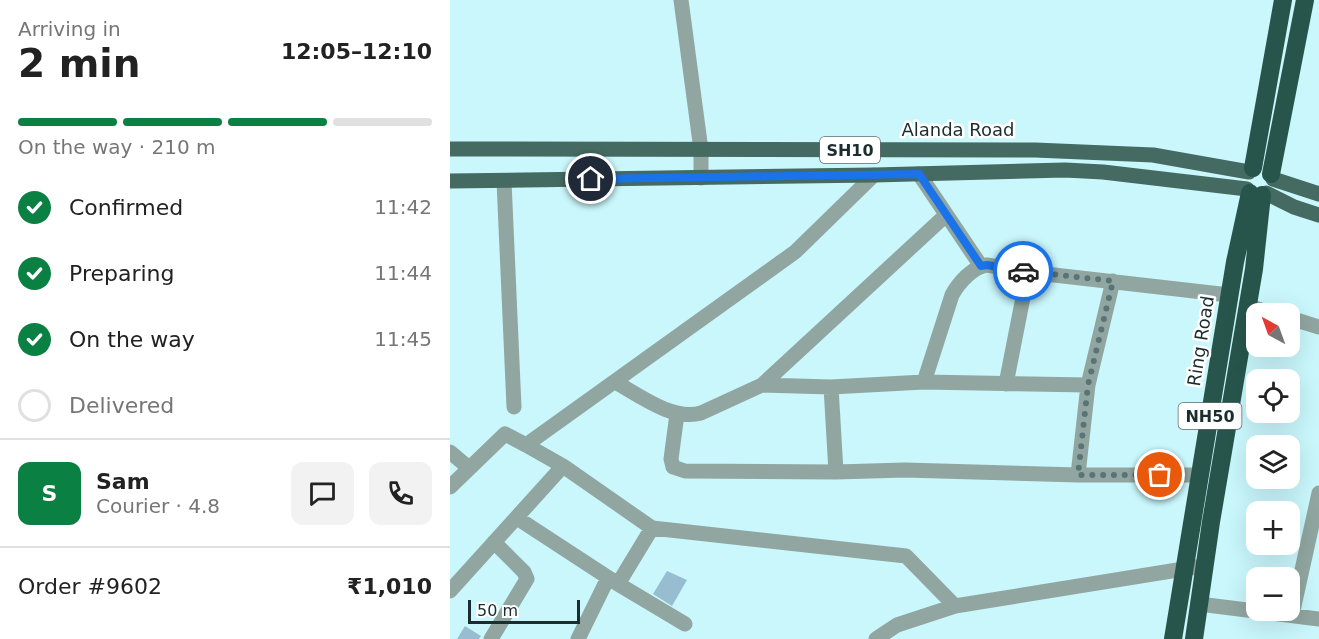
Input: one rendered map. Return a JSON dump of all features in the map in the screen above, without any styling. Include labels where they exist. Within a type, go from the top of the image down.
[{"type":"highway","name":"Ring Road","points":[[1248,303],[1254,269],[1259,183],[1283,0]]},
{"type":"highway","name":"Ring Road","points":[[1173,639],[1229,295],[1305,0]]},
{"type":"highway","name":"Ring Road","points":[[1194,639],[1246,318]]},
{"type":"main road","name":"Alanda Road","points":[[450,149],[1035,150],[1125,153],[1153,155],[1259,183],[1319,194]]},
{"type":"main road","name":"Alanda Road","points":[[450,181],[1082,171],[1259,183],[1294,207],[1319,215]]},
{"type":"street","points":[[681,0],[701,150],[700,178]]},
{"type":"street","points":[[919,174],[981,266]]},
{"type":"street","points":[[526,445],[795,252],[874,175]]},
{"type":"street","points":[[504,181],[514,406]]},
{"type":"street","points":[[615,382],[676,414],[691,416],[762,385],[946,215]]},
{"type":"street","points":[[924,382],[952,295],[960,283],[981,266],[1229,295]]},
{"type":"street","points":[[1006,384],[1028,272]]},
{"type":"street","points":[[1078,475],[1088,385],[1113,281]]},
{"type":"street","points":[[1300,321],[1319,327]]},
{"type":"street","points":[[762,385],[831,387],[924,382],[1088,385]]},
{"type":"street","points":[[831,387],[836,472]]},
{"type":"street","points":[[676,414],[671,459],[674,467],[686,471],[905,470],[1078,475],[1200,475]]},
{"type":"street","points":[[450,487],[505,434],[563,466],[652,528],[906,556],[955,606]]},
{"type":"street","points":[[450,452],[470,468]]},
{"type":"street","points":[[450,591],[563,466]]},
{"type":"street","points":[[1300,579],[1319,493]]},
{"type":"street","points":[[517,518],[613,581],[685,624]]},
{"type":"street","points":[[578,639],[613,581],[652,528]]},
{"type":"street","points":[[491,639],[527,579],[524,572],[494,542]]},
{"type":"street","points":[[876,639],[897,625],[955,606],[1205,566]]},
{"type":"street","points":[[1200,604],[1246,610]]},
{"type":"street","points":[[1300,616],[1319,619]]},
{"type":"building","points":[[667,571],[687,580],[672,606],[653,594]]},
{"type":"building","points":[[465,626],[481,636],[479,639],[457,639]]},
{"type":"way so far","points":[[1023,271],[1113,281],[1088,385],[1078,475],[1160,475]]},
{"type":"route","points":[[591,179],[919,174],[981,266],[1023,271]]}]
